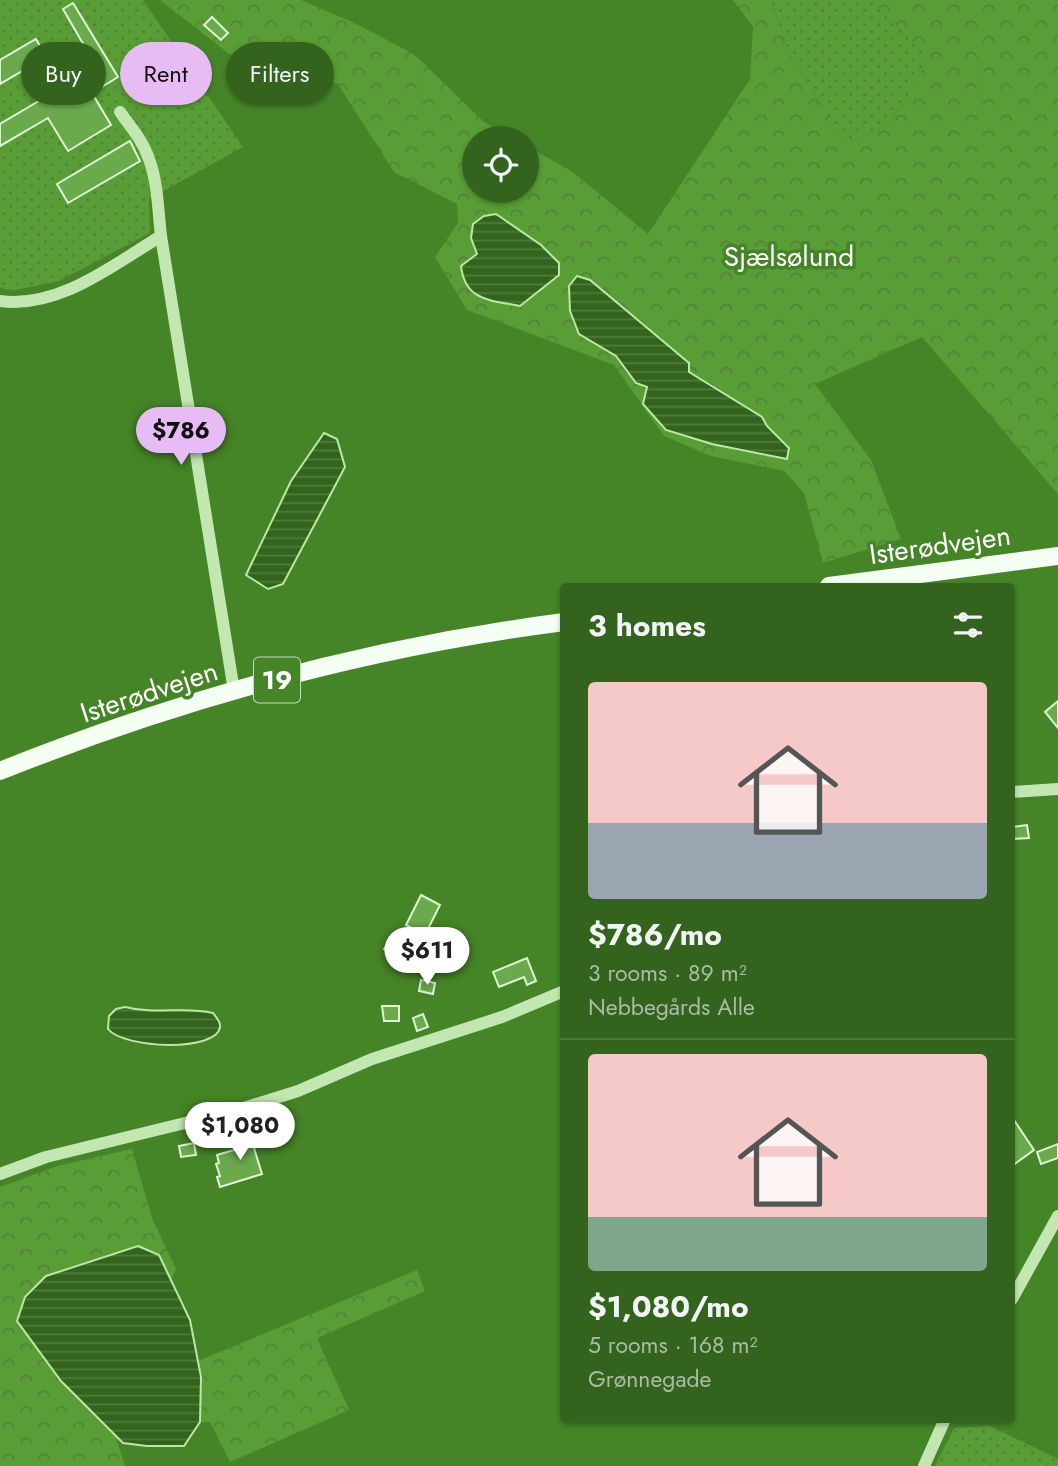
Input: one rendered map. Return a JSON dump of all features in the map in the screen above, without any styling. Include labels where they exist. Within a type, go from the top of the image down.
[{"type":"main road","name":"Isterødvejen","points":[[852,583],[1058,556]]},
{"type":"main road","name":"Isterødvejen","points":[[0,771],[128,725],[234,691],[328,666],[560,623]]},
{"type":"street","points":[[120,112],[141,141],[155,178],[161,236],[234,691]]},
{"type":"street","points":[[0,301],[31,302],[54,296],[161,236]]},
{"type":"street","points":[[1015,792],[1058,789]]},
{"type":"street","points":[[0,1174],[46,1157],[234,1111],[298,1091],[372,1059],[502,1017],[560,992]]},
{"type":"street","points":[[1015,1294],[1058,1216]]},
{"type":"street","points":[[924,1466],[944,1423]]},
{"type":"green space","points":[[0,0],[143,0],[172,42],[120,42],[120,105],[212,105],[212,101],[243,147],[149,199],[150,233],[59,281],[10,291],[0,287]]},
{"type":"green space","name":"Sjælsølund","points":[[160,0],[301,0],[352,22],[414,54],[491,126],[462,126],[462,203],[539,203],[539,153],[573,172],[648,234],[750,79],[753,27],[733,0],[771,0],[789,53],[842,138],[859,139],[892,122],[927,62],[923,53],[872,0],[1058,0],[1058,494],[922,337],[815,384],[871,460],[901,539],[823,563],[804,493],[784,471],[711,456],[664,436],[614,365],[467,310],[435,257],[458,223],[457,204],[394,172],[338,84],[334,83],[334,42],[226,42],[226,51]],"holes":[[[496,214],[541,245],[558,263],[559,275],[520,306],[461,266],[477,254]],[[590,280],[688,363],[689,372],[762,417],[767,426],[789,448],[787,458],[712,444],[647,388],[635,381],[625,370],[610,341]]]},
{"type":"green space","points":[[771,0],[872,0],[923,53],[927,62],[892,122],[859,139],[842,138],[789,53]]},
{"type":"green space","points":[[132,1149],[152,1218],[176,1269],[171,1280],[159,1255],[86,1264],[46,1276],[17,1321],[61,1381],[116,1437],[125,1466],[0,1466],[0,1187],[57,1166]]},
{"type":"green space","points":[[417,1270],[425,1291],[317,1338],[349,1410],[230,1462],[210,1422],[200,1422],[201,1377],[198,1361]]},
{"type":"green space","points":[[990,1426],[1058,1459],[1058,1466],[935,1466],[954,1428]]},
{"type":"shaded area","points":[[496,214],[541,245],[559,263],[559,275],[520,306],[481,297],[463,278],[461,266],[477,254],[471,238],[473,224],[484,216]]},
{"type":"shaded area","points":[[577,276],[590,280],[689,363],[689,372],[762,417],[767,426],[789,448],[787,459],[712,444],[666,430],[643,404],[647,387],[636,383],[616,356],[579,334],[570,311],[569,286]]},
{"type":"shaded area","points":[[324,433],[337,439],[345,467],[283,584],[268,589],[246,575],[291,481]]},
{"type":"shaded area","points":[[125,1007],[213,1013],[220,1027],[215,1035],[187,1044],[132,1041],[117,1036],[108,1029],[109,1016],[116,1009]]},
{"type":"shaded area","points":[[138,1246],[159,1255],[190,1320],[201,1377],[200,1422],[184,1446],[123,1443],[61,1381],[17,1321],[25,1297],[46,1276]]},
{"type":"building","points":[[73,3],[97,42],[82,42],[63,9]]},
{"type":"building","points":[[212,17],[228,33],[221,40],[204,25]]},
{"type":"building","points":[[21,48],[21,72],[0,84],[0,60]]},
{"type":"building","points":[[106,57],[118,77],[106,84]]},
{"type":"building","points":[[32,105],[99,105],[111,125],[68,151],[48,118],[0,146],[0,124]]},
{"type":"building","points":[[130,141],[140,161],[68,203],[57,184]]},
{"type":"building","points":[[1058,701],[1058,728],[1045,712]]},
{"type":"building","points":[[1027,825],[1029,838],[1015,839],[1015,827]]},
{"type":"building","points":[[421,895],[440,905],[425,935],[406,925]]},
{"type":"building","points":[[395,933],[403,939],[392,955],[384,949]]},
{"type":"building","points":[[527,958],[536,981],[527,985],[524,977],[499,987],[493,972]]},
{"type":"building","points":[[421,980],[435,983],[433,994],[419,991]]},
{"type":"building","points":[[382,1006],[399,1006],[399,1021],[384,1021]]},
{"type":"building","points":[[423,1014],[428,1027],[417,1031],[413,1018]]},
{"type":"building","points":[[1015,1122],[1034,1150],[1015,1164]]},
{"type":"building","points":[[261,1135],[264,1144],[254,1148],[262,1174],[220,1187],[217,1155],[234,1150],[232,1142]]},
{"type":"building","points":[[194,1143],[196,1155],[181,1157],[179,1146]]},
{"type":"building","points":[[1058,1144],[1058,1158],[1041,1164],[1037,1152]]}]
